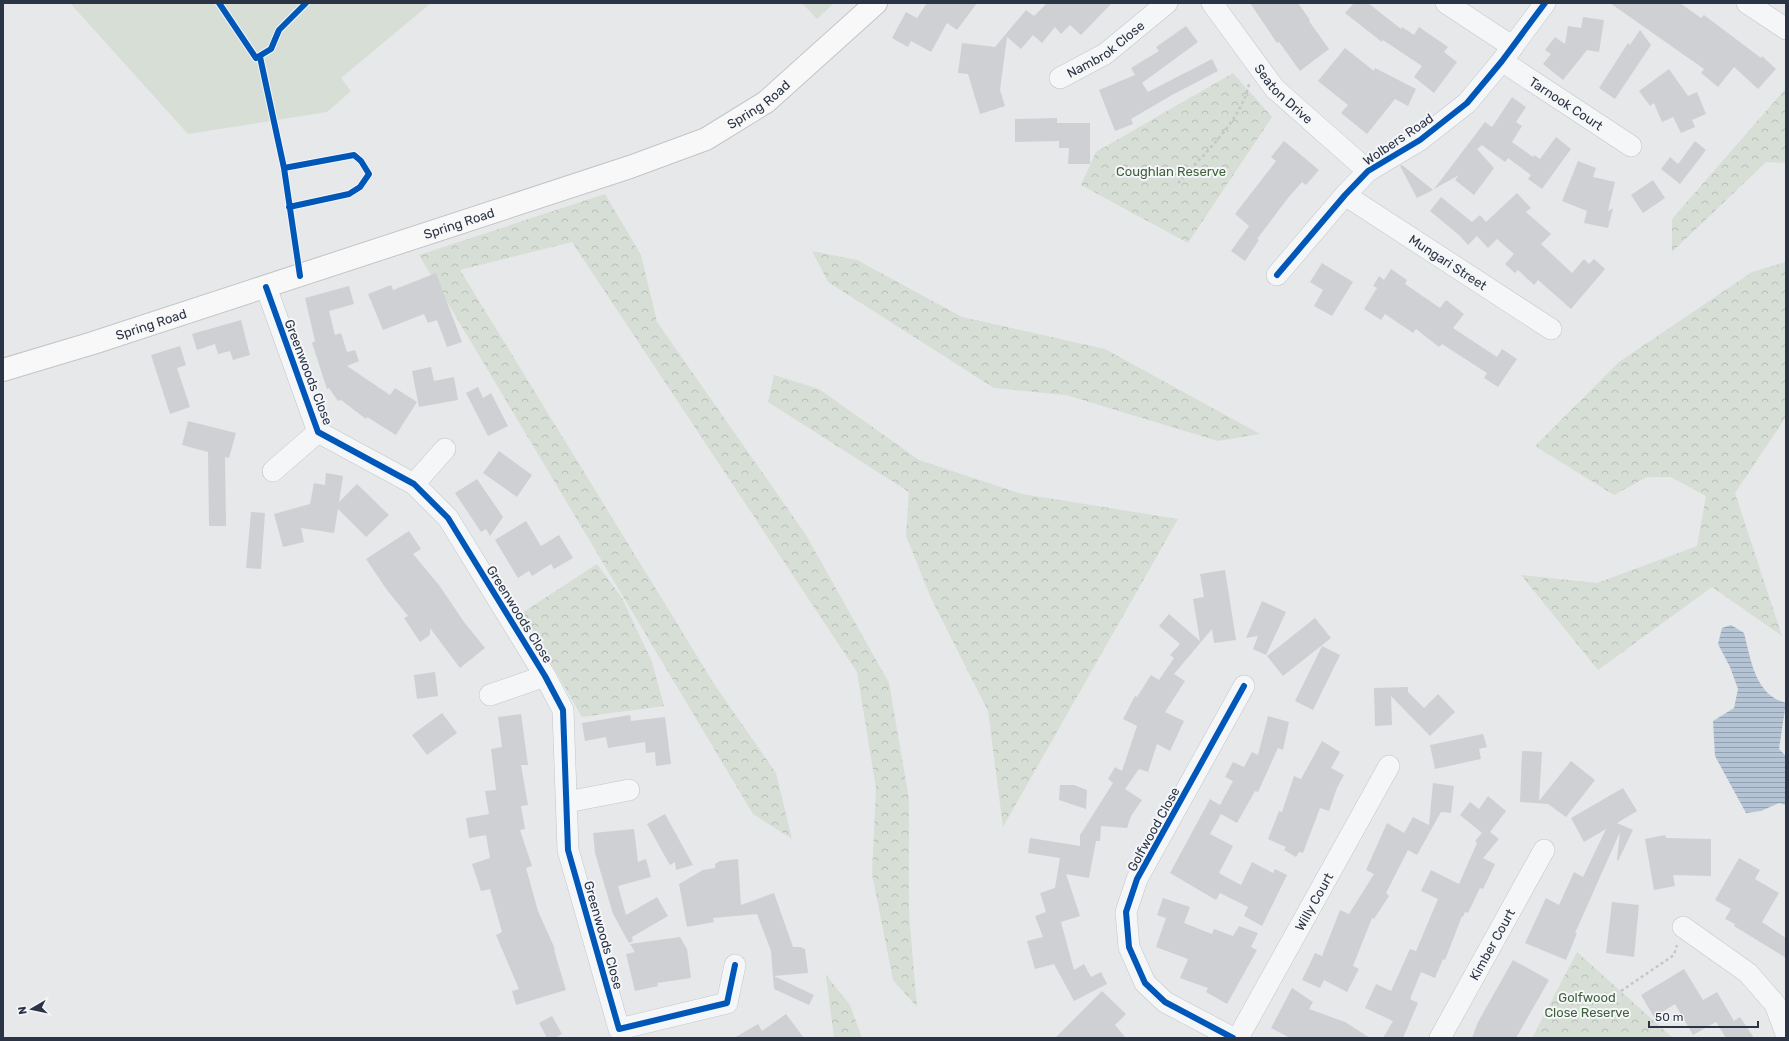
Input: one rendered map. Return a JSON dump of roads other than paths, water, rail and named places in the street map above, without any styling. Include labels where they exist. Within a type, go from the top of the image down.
[{"type":"main road","name":"Spring Road","points":[[3,370],[266,288],[630,168],[706,139],[766,102],[876,3]]},
{"type":"street","name":"Nambrok Close","points":[[1060,78],[1106,54],[1167,3]]},
{"type":"street","name":"Seaton Drive","points":[[1212,3],[1275,89],[1368,171]]},
{"type":"street","name":"Tarnook Court","points":[[1446,3],[1508,54],[1631,146]]},
{"type":"street","name":"Wolbers Road","points":[[1277,275],[1345,195],[1368,171],[1420,140],[1467,103],[1508,54],[1545,3]]},
{"type":"street","points":[[1747,3],[1786,29]]},
{"type":"street","name":"Mungari Street","points":[[1345,195],[1551,330]]},
{"type":"street","name":"Greenwoods Close","points":[[266,288],[318,432],[414,484],[448,518],[545,676],[562,710],[568,850],[620,1029],[727,1003],[735,965]]},
{"type":"street","points":[[273,471],[318,432]]},
{"type":"street","points":[[414,484],[445,449]]},
{"type":"street","points":[[490,695],[545,676]]},
{"type":"street","name":"Golfwood Close","points":[[1233,1038],[1166,1002],[1145,983],[1129,947],[1126,912],[1137,879],[1244,686]]},
{"type":"street","name":"Willy Court","points":[[1238,1038],[1389,766]]},
{"type":"street","points":[[567,802],[629,790]]},
{"type":"street","name":"Kimber Court","points":[[1440,1038],[1544,850]]},
{"type":"street","points":[[1683,927],[1748,973],[1775,1004],[1786,1034]]},
{"type":"water","points":[[1731,625],[1744,633],[1752,665],[1761,684],[1767,692],[1776,699],[1786,703],[1779,749],[1786,756],[1786,805],[1779,803],[1761,811],[1746,813],[1715,756],[1713,721],[1734,708],[1738,689],[1730,667],[1718,644],[1722,628]]},
{"type":"park label","name":"Coughlan Reserve","points":[[1171,171]]},
{"type":"park label","name":"Golfwood Close Reserve","points":[[1587,1004]]}]
